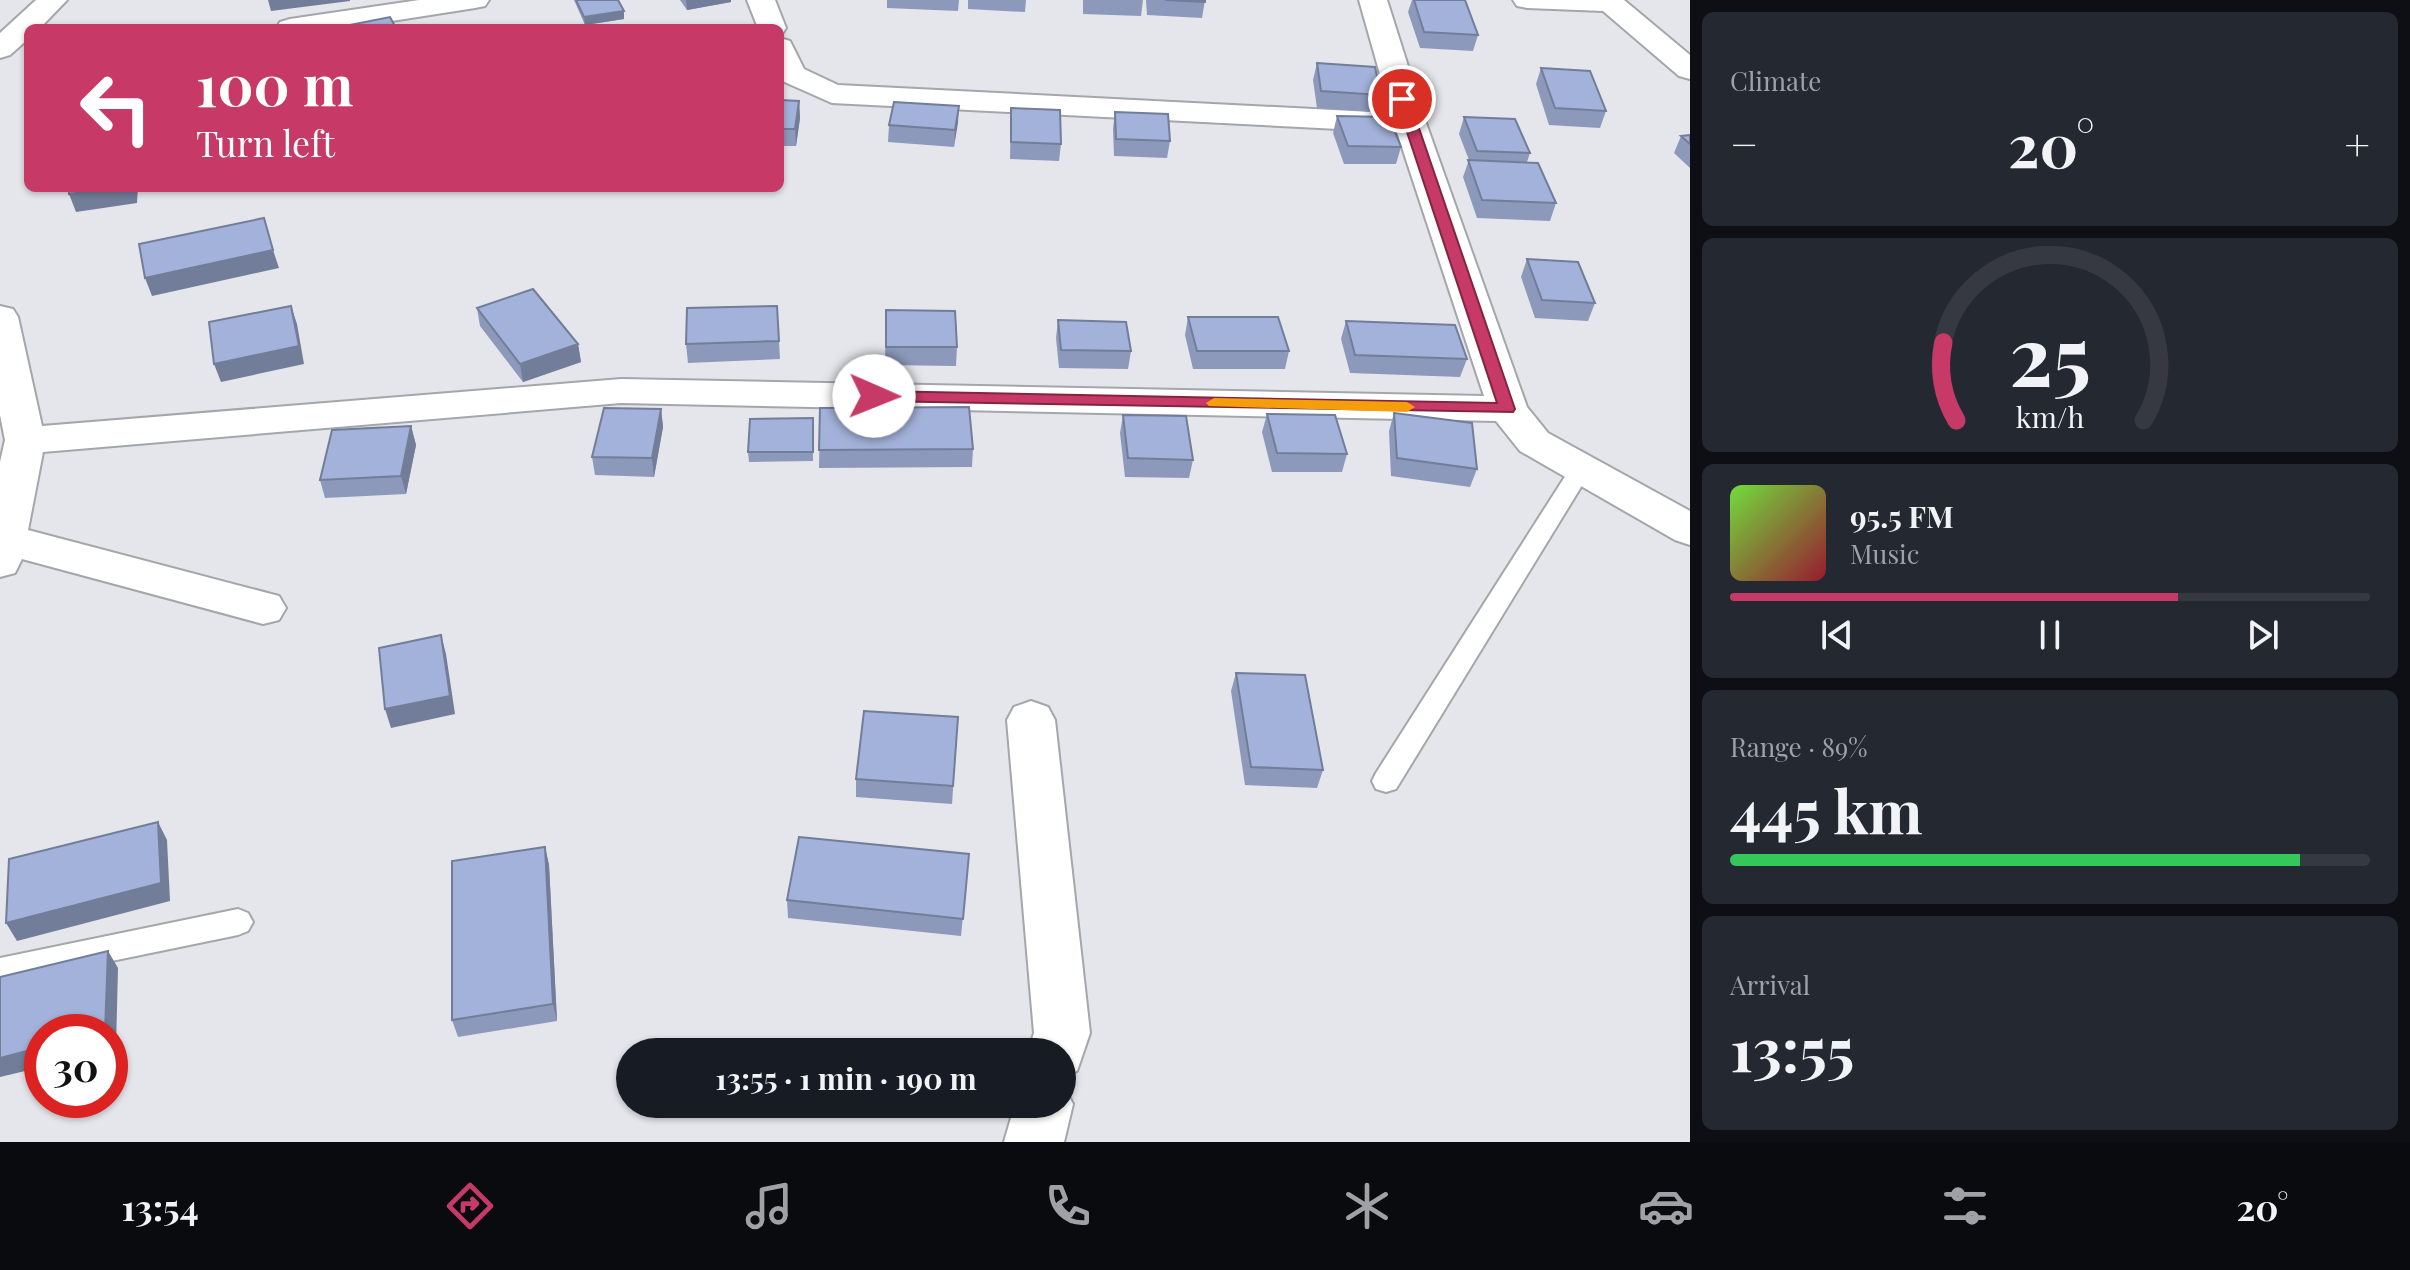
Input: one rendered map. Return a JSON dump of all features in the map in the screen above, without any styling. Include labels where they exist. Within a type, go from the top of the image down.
[{"type":"street","points":[[35,24],[53,0]]},
{"type":"street","points":[[316,24],[475,0]]},
{"type":"street","points":[[761,0],[770,24]]},
{"type":"street","points":[[1373,0],[1410,123],[1507,409],[1534,442],[1690,530]]},
{"type":"street","points":[[1527,0],[1608,2],[1690,70]]},
{"type":"street","points":[[5,64],[24,39]]},
{"type":"street","points":[[784,57],[791,74],[832,94],[1410,123]]},
{"type":"street","points":[[0,317],[25,440],[2,550],[263,608]]},
{"type":"street","points":[[25,440],[621,391],[1507,409]]},
{"type":"street","points":[[1031,720],[1061,1038]]},
{"type":"street","points":[[1034,1142],[1040,1118]]},
{"type":"lane","points":[[1386,781],[1581,469]]},
{"type":"lane","points":[[0,971],[238,922]]},
{"type":"building","points":[[576,0],[618,0],[624,11],[584,17]]},
{"type":"building","points":[[1414,0],[1465,0],[1478,35],[1424,32]]},
{"type":"building","points":[[390,17],[394,24],[354,24]]},
{"type":"building","points":[[1317,63],[1375,67],[1381,95],[1321,91]]},
{"type":"building","points":[[1541,68],[1590,71],[1606,111],[1555,108]]},
{"type":"building","points":[[784,100],[799,101],[795,129],[784,129]]},
{"type":"building","points":[[894,102],[959,106],[955,130],[889,125]]},
{"type":"building","points":[[1011,108],[1060,110],[1061,144],[1011,142]]},
{"type":"building","points":[[1115,112],[1168,114],[1170,141],[1116,139]]},
{"type":"building","points":[[1337,116],[1389,117],[1401,147],[1348,146]]},
{"type":"building","points":[[1464,117],[1515,119],[1530,153],[1477,151]]},
{"type":"building","points":[[1690,135],[1690,144],[1681,136]]},
{"type":"building","points":[[1468,160],[1538,163],[1556,203],[1482,200]]},
{"type":"building","points":[[264,218],[273,250],[145,278],[139,244]]},
{"type":"building","points":[[1527,259],[1578,262],[1595,303],[1542,300]]},
{"type":"building","points":[[533,289],[578,344],[520,364],[477,308]]},
{"type":"building","points":[[291,306],[299,346],[214,364],[209,322]]},
{"type":"building","points":[[777,306],[779,341],[686,344],[687,308]]},
{"type":"building","points":[[886,310],[955,311],[957,347],[886,347]]},
{"type":"building","points":[[1188,317],[1278,317],[1289,351],[1197,351]]},
{"type":"building","points":[[1058,320],[1126,322],[1131,351],[1061,350]]},
{"type":"building","points":[[1346,321],[1455,325],[1467,359],[1355,355]]},
{"type":"building","points":[[969,407],[973,449],[819,450],[820,408]]},
{"type":"building","points":[[604,408],[661,409],[652,458],[592,457]]},
{"type":"building","points":[[1394,413],[1472,423],[1477,469],[1397,458]]},
{"type":"building","points":[[1267,414],[1335,415],[1347,454],[1277,453]]},
{"type":"building","points":[[1123,415],[1186,416],[1193,460],[1128,458]]},
{"type":"building","points":[[813,418],[813,452],[748,452],[750,419]]},
{"type":"building","points":[[411,426],[401,476],[320,480],[332,430]]},
{"type":"building","points":[[441,635],[450,696],[385,709],[379,648]]},
{"type":"building","points":[[1236,673],[1305,675],[1323,770],[1251,767]]},
{"type":"building","points":[[864,711],[958,717],[953,786],[856,779]]},
{"type":"building","points":[[158,822],[161,883],[6,923],[9,859]]},
{"type":"building","points":[[799,837],[969,854],[963,919],[787,900]]},
{"type":"building","points":[[545,847],[553,1004],[452,1020],[452,861]]},
{"type":"building","points":[[108,951],[106,1014],[24,1014],[24,1052],[0,1058],[0,977]]},
{"type":"slow traffic","points":[[1214,403],[1407,407]]},
{"type":"route","points":[[874,396],[1507,409],[1402,99]]}]
